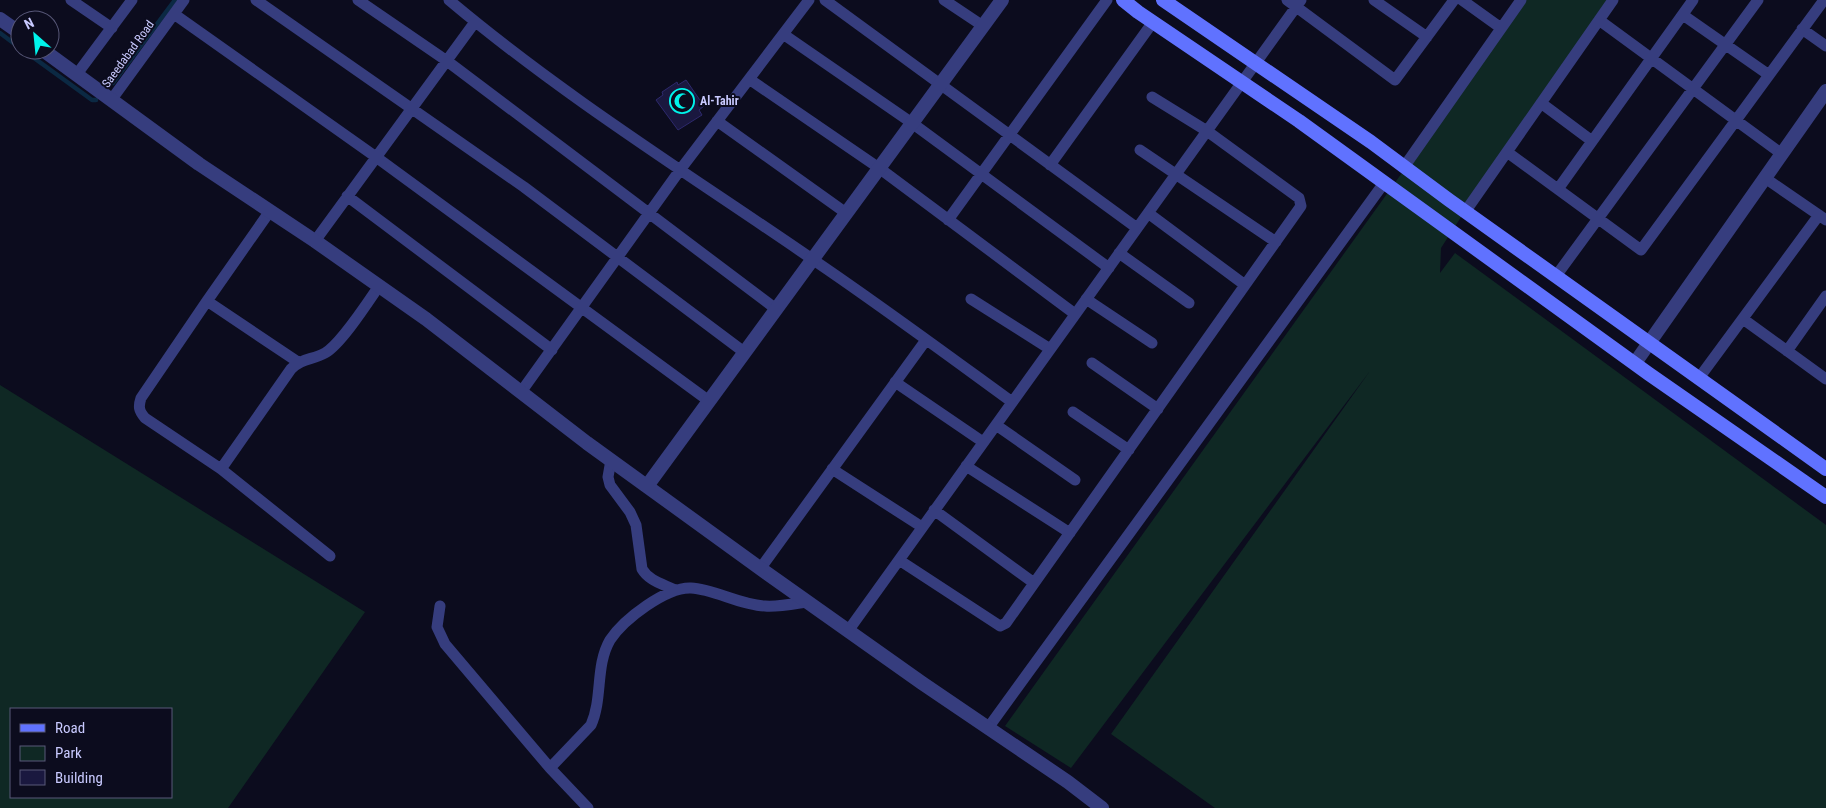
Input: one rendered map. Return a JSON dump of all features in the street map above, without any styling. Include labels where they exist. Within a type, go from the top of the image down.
[{"type":"main road","points":[[1123,0],[1299,121],[1635,363],[1826,497]]},
{"type":"main road","points":[[1163,0],[1372,142],[1465,212],[1826,469]]},
{"type":"street","points":[[71,0],[112,28]]},
{"type":"street","points":[[77,74],[132,0]]},
{"type":"street","name":"Saeedabad Road","points":[[112,99],[184,0]]},
{"type":"street","points":[[256,0],[410,110],[524,187],[744,352]]},
{"type":"street","points":[[358,0],[447,61],[776,309]]},
{"type":"street","points":[[449,0],[556,83],[812,259],[1012,402]]},
{"type":"street","points":[[521,392],[680,170],[809,0]]},
{"type":"street","points":[[825,0],[1137,228]]},
{"type":"street","points":[[944,0],[982,26]]},
{"type":"street","points":[[647,486],[1002,0]]},
{"type":"street","points":[[948,220],[1107,0]]},
{"type":"street","points":[[1374,0],[1427,37]]},
{"type":"street","points":[[848,631],[1255,64],[1295,2],[1395,80],[1454,0]]},
{"type":"street","points":[[1462,0],[1501,28]]},
{"type":"street","points":[[1404,167],[1521,0]]},
{"type":"street","points":[[1465,212],[1613,0]]},
{"type":"street","points":[[1558,189],[1694,0]]},
{"type":"street","points":[[1556,276],[1758,0]]},
{"type":"street","points":[[1507,152],[1641,250],[1824,0]]},
{"type":"street","points":[[174,14],[376,157],[708,401]]},
{"type":"street","points":[[1683,15],[1769,75]]},
{"type":"street","points":[[1599,20],[1782,154]]},
{"type":"street","points":[[315,241],[475,22]]},
{"type":"street","points":[[1050,165],[1153,22]]},
{"type":"street","points":[[1802,29],[1826,46]]},
{"type":"street","points":[[783,34],[912,123],[1109,268]]},
{"type":"street","points":[[57,60],[199,164],[315,241],[426,319],[611,460],[806,602],[1068,782],[1102,808]]},
{"type":"street","points":[[749,79],[879,168],[1075,314]]},
{"type":"street","points":[[899,560],[1000,626],[1006,623],[1300,206],[1299,198],[1207,131],[1152,97]]},
{"type":"street","points":[[1635,363],[1782,154],[1824,98]]},
{"type":"street","points":[[1541,103],[1592,141]]},
{"type":"street","points":[[717,121],[846,213]]},
{"type":"street","points":[[1140,150],[1276,242]]},
{"type":"street","points":[[1699,378],[1822,217],[1765,178]]},
{"type":"street","points":[[988,728],[1384,183]]},
{"type":"street","points":[[347,196],[552,350]]},
{"type":"street","points":[[270,211],[141,398],[139,412],[145,418],[221,469],[330,556]]},
{"type":"street","points":[[1148,213],[1245,285]]},
{"type":"street","points":[[1119,253],[1189,303]]},
{"type":"street","points":[[221,469],[291,370],[298,362],[325,353],[337,342],[379,286]]},
{"type":"street","points":[[1787,351],[1826,296]]},
{"type":"street","points":[[971,299],[1050,349]]},
{"type":"street","points":[[1086,299],[1152,343]]},
{"type":"street","points":[[207,301],[298,362]]},
{"type":"street","points":[[1743,319],[1826,379]]},
{"type":"street","points":[[760,569],[926,340]]},
{"type":"street","points":[[1092,363],[1158,409]]},
{"type":"street","points":[[895,382],[983,442]]},
{"type":"street","points":[[1073,412],[1129,450]]},
{"type":"street","points":[[996,425],[1075,480]]},
{"type":"street","points":[[611,460],[608,478],[610,485],[630,512],[636,525],[642,569],[653,580],[675,590]]},
{"type":"street","points":[[966,466],[1070,533]]},
{"type":"street","points":[[832,469],[922,528]]},
{"type":"street","points":[[934,510],[1034,583]]},
{"type":"street","points":[[550,768],[591,725],[597,708],[602,660],[610,640],[627,621],[648,605],[675,590],[691,588],[765,606],[806,602]]},
{"type":"street","points":[[440,606],[437,627],[445,644],[550,768],[588,808]]},
{"type":"green space","points":[[1526,0],[1609,0],[1504,151],[1441,248],[1440,273],[1455,253],[1826,525],[1826,808],[1215,808],[1111,734],[1370,371],[1071,768],[1005,726]]},
{"type":"green space","points":[[0,385],[365,612],[228,808],[0,808]]},
{"type":"building","points":[[686,80],[704,106],[699,110],[702,115],[678,130],[656,100],[663,95],[662,92],[677,82],[678,85]]},
{"type":"waterway","points":[[113,83],[175,0]]},
{"type":"waterway","points":[[0,33],[10,40]]},
{"type":"waterway","points":[[37,60],[92,100],[96,100]]},
{"type":"place","name":"Al-Tahir","points":[[682,101]]}]
